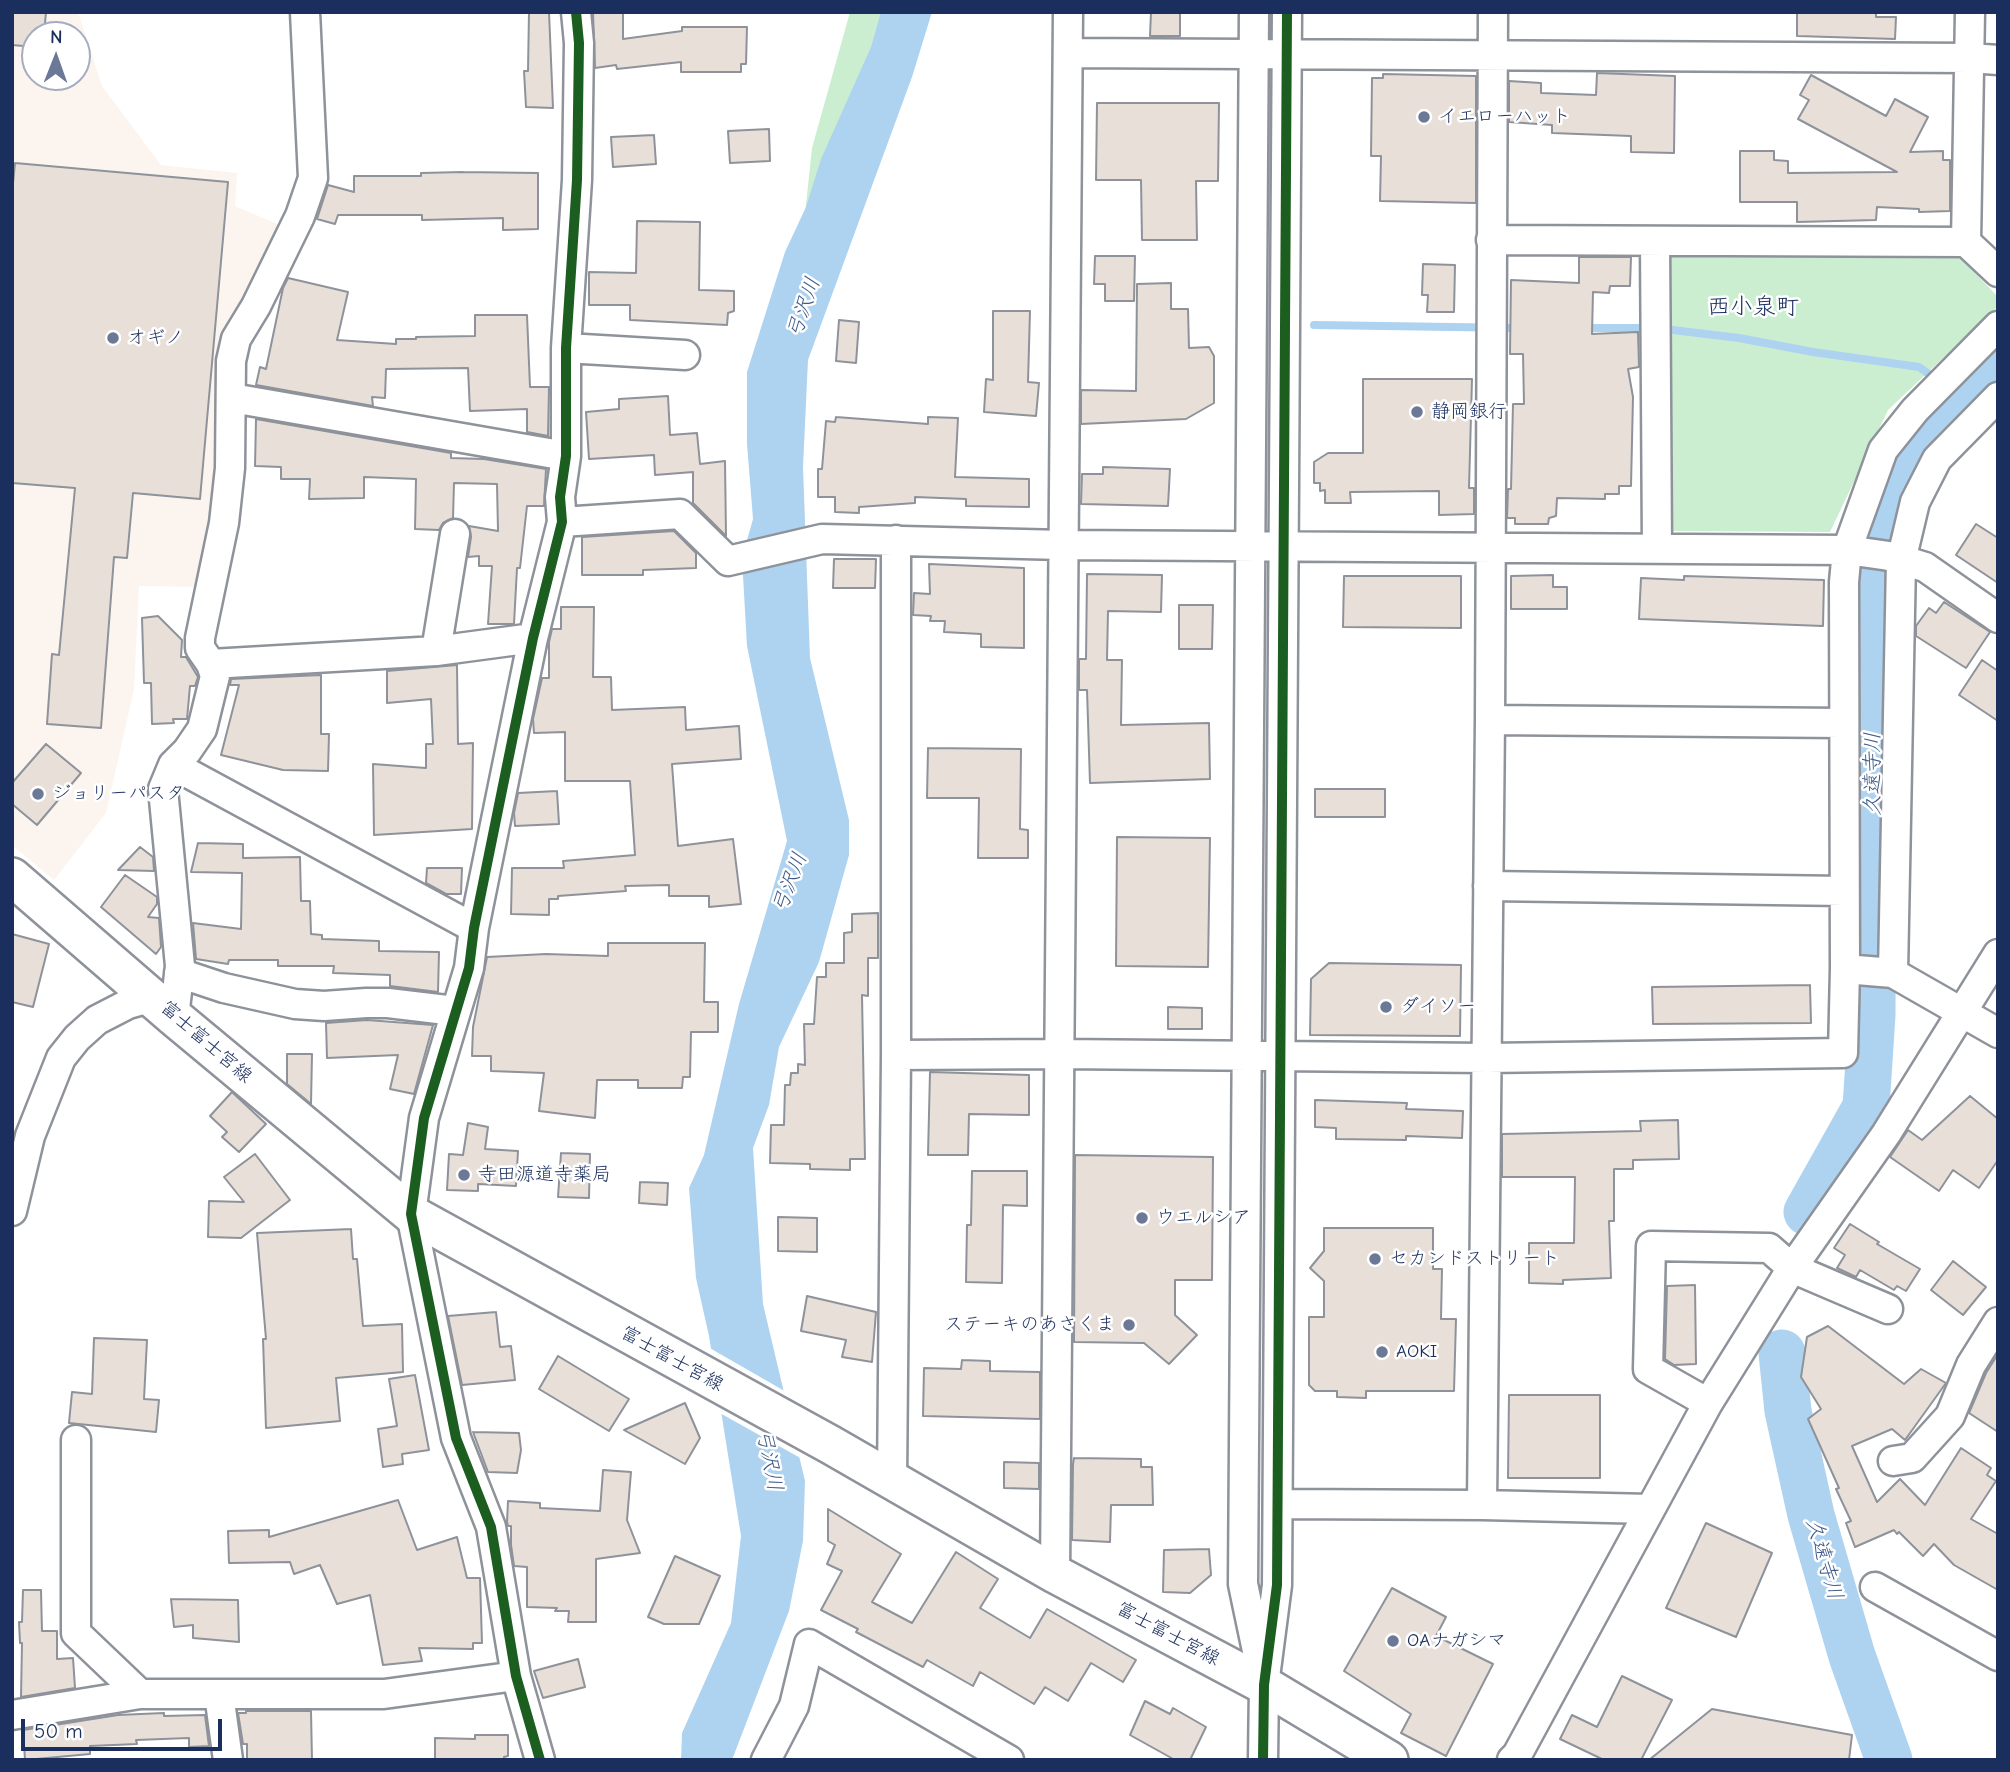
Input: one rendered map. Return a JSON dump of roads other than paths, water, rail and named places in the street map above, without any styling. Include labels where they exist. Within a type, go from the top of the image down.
[{"type":"main road","name":"富士富士宮線","points":[[12,877],[169,995],[411,1214],[801,1429],[1055,1574],[1264,1685],[1389,1760]]},
{"type":"street","points":[[169,995],[163,789],[173,765],[187,751],[202,729],[215,676],[211,664],[200,648],[200,638],[224,523],[230,468],[231,361],[236,339],[256,306],[300,216],[313,177],[304,12]]},
{"type":"street","points":[[540,1760],[516,1676],[491,1527],[456,1438],[411,1214],[424,1118],[469,968],[474,928],[533,638],[562,522],[560,497],[566,456],[566,348],[578,180],[579,43],[576,12]]},
{"type":"street","points":[[1055,1574],[1068,12]]},
{"type":"street","points":[[1254,12],[1243,1584],[1264,1685]]},
{"type":"street","points":[[1263,1760],[1264,1685],[1277,1585],[1287,12]]},
{"type":"street","points":[[1482,1504],[1489,886],[1493,12]]},
{"type":"street","points":[[1966,242],[1984,59],[1970,12]]},
{"type":"street","points":[[1068,53],[1984,59]]},
{"type":"street","points":[[1491,240],[1966,242],[1998,272]]},
{"type":"street","points":[[1655,240],[1657,549]]},
{"type":"street","points":[[896,1055],[1487,1058],[1843,1053],[1849,969],[1844,891],[1844,582],[1883,450],[1915,410],[1998,326]]},
{"type":"street","points":[[566,348],[685,355]]},
{"type":"street","points":[[1888,972],[1895,558],[1914,502],[1937,459],[1998,397]]},
{"type":"street","points":[[232,398],[566,456]]},
{"type":"street","points":[[562,522],[680,514],[728,561],[822,539],[1063,545],[1854,552],[1895,558],[1926,567],[1998,618]]},
{"type":"street","points":[[436,651],[455,534]]},
{"type":"street","points":[[892,1480],[896,1055],[896,540]]},
{"type":"street","points":[[211,664],[436,651],[533,638]]},
{"type":"street","points":[[1490,720],[1843,723]]},
{"type":"street","points":[[173,765],[474,928]]},
{"type":"street","points":[[1489,886],[1844,891]]},
{"type":"street","points":[[1512,1760],[1708,1403],[1792,1268],[1886,1134],[1998,954]]},
{"type":"street","points":[[1849,969],[1888,972],[1962,1010],[1998,1033]]},
{"type":"street","points":[[12,1210],[30,1136],[61,1058],[77,1038],[97,1020],[128,1004],[169,995],[224,988],[295,1003],[324,1006],[388,1003],[455,1011]]},
{"type":"street","points":[[1708,1403],[1648,1369],[1651,1246],[1769,1248],[1792,1268],[1888,1309]]},
{"type":"street","points":[[1894,1461],[1912,1458],[1950,1416],[1971,1365],[1996,1328]]},
{"type":"street","points":[[76,1440],[76,1633],[140,1694]]},
{"type":"street","points":[[1278,1504],[1482,1504],[1650,1509]]},
{"type":"street","points":[[1875,1587],[1998,1656]]},
{"type":"street","points":[[766,1760],[794,1706],[809,1644],[1009,1760]]},
{"type":"street","points":[[12,1716],[140,1694],[384,1694],[516,1676]]},
{"type":"street","points":[[219,1694],[228,1760]]},
{"type":"water","name":"弓沢川","points":[[881,12],[932,12],[912,77],[808,360],[803,467],[810,658],[849,820],[849,855],[819,962],[779,1047],[769,1105],[753,1148],[763,1304],[805,1481],[803,1541],[789,1611],[732,1760],[681,1760],[682,1733],[731,1623],[741,1536],[709,1336],[696,1278],[689,1188],[704,1155],[739,1004],[787,841],[747,646],[742,558],[753,519],[747,444],[747,372],[785,252],[806,207],[821,159],[871,47]]},
{"type":"waterway","points":[[1314,325],[1521,328]]},
{"type":"waterway","points":[[1583,328],[1656,328],[1739,338],[1919,367],[1933,377]]},
{"type":"waterway","name":"久遠寺川","points":[[1807,1212],[1866,1107],[1872,1015],[1874,572],[1882,526],[1903,470],[1928,430],[1998,363]]},
{"type":"waterway","points":[[1953,396],[1958,400]]},
{"type":"waterway","name":"久遠寺川","points":[[1782,1353],[1788,1411],[1811,1515],[1852,1656],[1889,1760]]},
{"type":"place","name":"イエローハット","points":[[1424,117]]},
{"type":"place","name":"オギノ","points":[[113,338]]},
{"type":"place","name":"静岡銀行","points":[[1417,412]]},
{"type":"place","name":"ジョリーパスタ","points":[[38,794]]},
{"type":"place","name":"ダイソー","points":[[1386,1007]]},
{"type":"place","name":"寺田源道寺薬局","points":[[464,1175]]},
{"type":"place","name":"ウエルシア","points":[[1142,1218]]},
{"type":"place","name":"セカンドストリート","points":[[1375,1259]]},
{"type":"place","name":"ステーキのあさくま","points":[[1129,1325]]},
{"type":"place","name":"AOKI","points":[[1382,1352]]},
{"type":"place","name":"OAナガシマ","points":[[1393,1641]]},
{"type":"district","name":"西小泉町","points":[[1753,307]]}]
